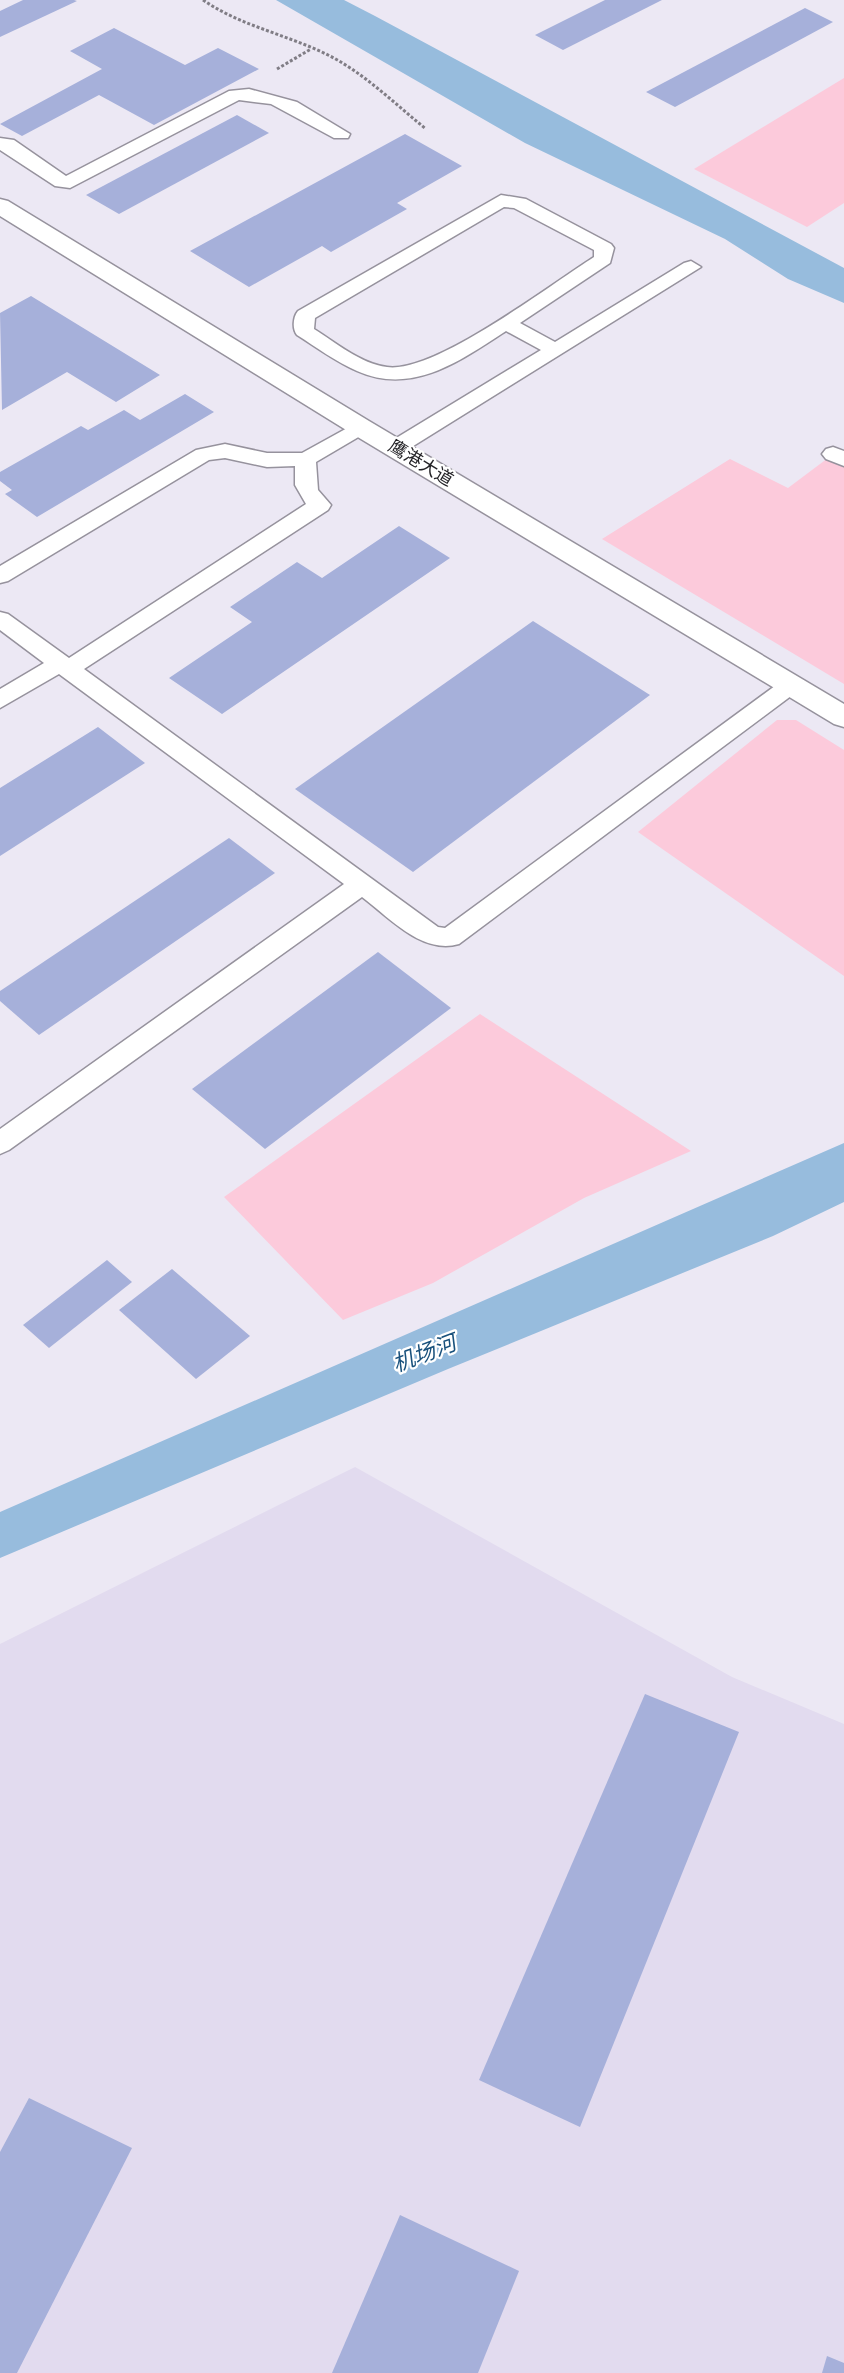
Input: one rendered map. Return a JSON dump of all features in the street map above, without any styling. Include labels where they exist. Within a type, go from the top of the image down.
[{"type":"street","name":"鹰港大道","points":[[0,206],[360,427],[844,717]]},
{"type":"lane","points":[[0,144],[7,144],[62,182],[70,182],[235,95],[253,92],[268,95],[341,134]]},
{"type":"lane","points":[[501,201],[519,203],[604,248],[603,259],[507,323],[424,372],[393,375],[365,368],[303,331],[305,315],[501,201]]},
{"type":"lane","points":[[395,448],[691,267]]},
{"type":"lane","points":[[507,323],[555,350]]},
{"type":"lane","points":[[0,576],[202,455],[225,452],[267,460],[306,459],[360,427]]},
{"type":"lane","points":[[0,700],[64,666],[320,505],[310,497],[304,482],[306,459]]},
{"type":"lane","points":[[0,619],[432,936],[450,936],[791,685]]},
{"type":"lane","points":[[0,1143],[361,885]]},
{"type":"path","points":[[202,0],[247,24],[326,55],[355,73],[426,129]]},
{"type":"shaded area","points":[[844,78],[844,203],[807,227],[694,169]]},
{"type":"shaded area","points":[[828,458],[844,466],[844,684],[602,539],[730,459],[788,488]]},
{"type":"shaded area","points":[[777,720],[796,720],[844,750],[844,976],[638,832]]},
{"type":"shaded area","points":[[480,1014],[691,1151],[584,1198],[433,1283],[343,1320],[224,1197]]},
{"type":"shaded area","points":[[355,1467],[732,1677],[844,1724],[844,2373],[0,2373],[0,1644]]},
{"type":"water","points":[[276,0],[344,0],[375,16],[844,268],[844,303],[788,279],[725,239],[525,143]]},
{"type":"water","name":"机场河","points":[[844,1143],[844,1202],[773,1236],[448,1369],[0,1558],[0,1512]]},
{"type":"building","points":[[23,0],[77,1],[0,37],[0,11]]},
{"type":"building","points":[[605,0],[662,0],[563,50],[535,35]]},
{"type":"building","points":[[805,8],[833,22],[675,107],[646,92]]},
{"type":"building","points":[[114,28],[185,65],[218,48],[259,69],[154,125],[99,95],[22,136],[0,124],[102,69],[70,51]]},
{"type":"building","points":[[237,115],[269,133],[119,214],[86,195]]},
{"type":"building","points":[[405,134],[462,166],[397,203],[407,209],[331,252],[322,246],[249,287],[190,251]]},
{"type":"building","points":[[31,296],[160,375],[116,402],[67,372],[2,410],[0,313]]},
{"type":"building","points":[[185,394],[214,412],[37,517],[5,494],[12,490],[0,481],[0,472],[81,426],[88,430],[124,410],[140,420]]},
{"type":"building","points":[[399,526],[450,558],[222,714],[169,678],[252,622],[230,607],[297,562],[322,578]]},
{"type":"building","points":[[533,621],[650,695],[413,872],[295,789]]},
{"type":"building","points":[[98,727],[145,763],[0,856],[0,788]]},
{"type":"building","points":[[229,838],[275,873],[39,1035],[0,1001],[0,991]]},
{"type":"building","points":[[378,952],[451,1008],[265,1149],[192,1089]]},
{"type":"building","points":[[107,1260],[132,1282],[49,1348],[23,1325]]},
{"type":"building","points":[[172,1269],[250,1336],[196,1379],[119,1310]]},
{"type":"building","points":[[645,1694],[739,1732],[580,2127],[479,2080]]},
{"type":"building","points":[[29,2098],[132,2148],[17,2373],[0,2373],[0,2152]]},
{"type":"building","points":[[400,2215],[519,2271],[478,2373],[332,2373]]},
{"type":"building","points":[[827,2356],[844,2363],[844,2373],[822,2373]]}]
